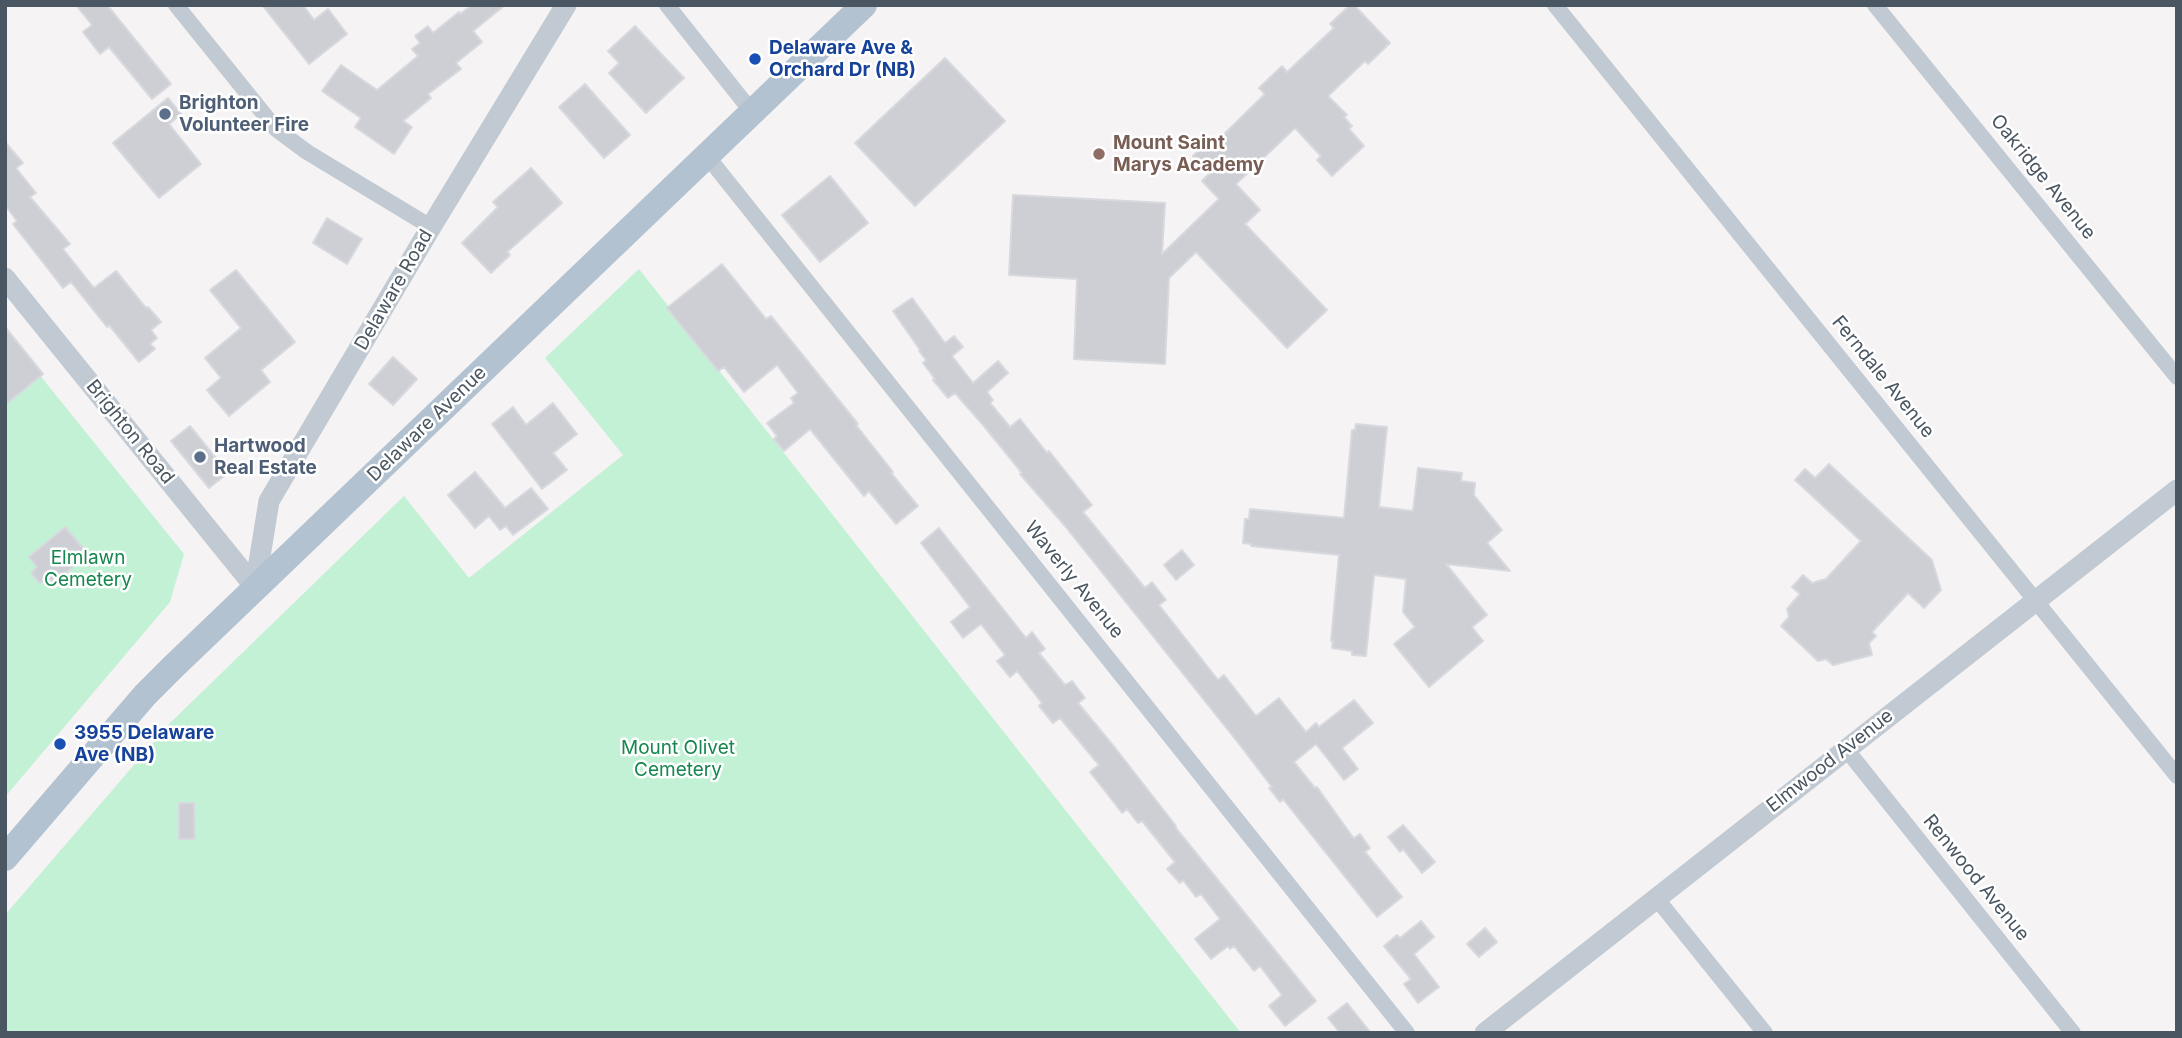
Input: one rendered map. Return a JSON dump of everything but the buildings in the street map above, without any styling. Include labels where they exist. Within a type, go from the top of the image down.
[{"type":"main road","name":"Delaware Avenue","points":[[5,858],[145,695],[864,5]]},
{"type":"street","points":[[176,5],[276,129],[307,152],[431,227]]},
{"type":"street","name":"Delaware Road","points":[[255,587],[269,500],[566,5]]},
{"type":"street","points":[[667,5],[752,112]]},
{"type":"street","name":"Ferndale Avenue","points":[[1555,5],[2177,776]]},
{"type":"street","name":"Oakridge Avenue","points":[[1875,5],[2177,377]]},
{"type":"street","name":"Waverly Avenue","points":[[707,156],[1407,1033]]},
{"type":"street","name":"Brighton Road","points":[[5,278],[255,587]]},
{"type":"street","name":"Elmwood Avenue","points":[[1485,1033],[2177,490]]},
{"type":"street","name":"Renwood Avenue","points":[[1846,749],[2073,1033]]},
{"type":"street","points":[[1657,899],[1765,1033]]},
{"type":"green space","name":"Mount Olivet Cemetery","points":[[639,269],[1241,1033],[5,1033],[5,915],[170,723],[404,496],[469,578],[623,455],[545,358]]},
{"type":"green space","name":"Elmlawn Cemetery","points":[[5,332],[184,554],[170,602],[5,797]]},
{"type":"place","name":"Delaware Ave & Orchard Dr (NB)","points":[[755,59]]},
{"type":"place","name":"Brighton Volunteer Fire","points":[[165,114]]},
{"type":"place","name":"Mount Saint Marys Academy","points":[[1099,154]]},
{"type":"place","name":"Hartwood Real Estate","points":[[200,457]]},
{"type":"place","name":"3955 Delaware Ave (NB)","points":[[60,744]]}]
